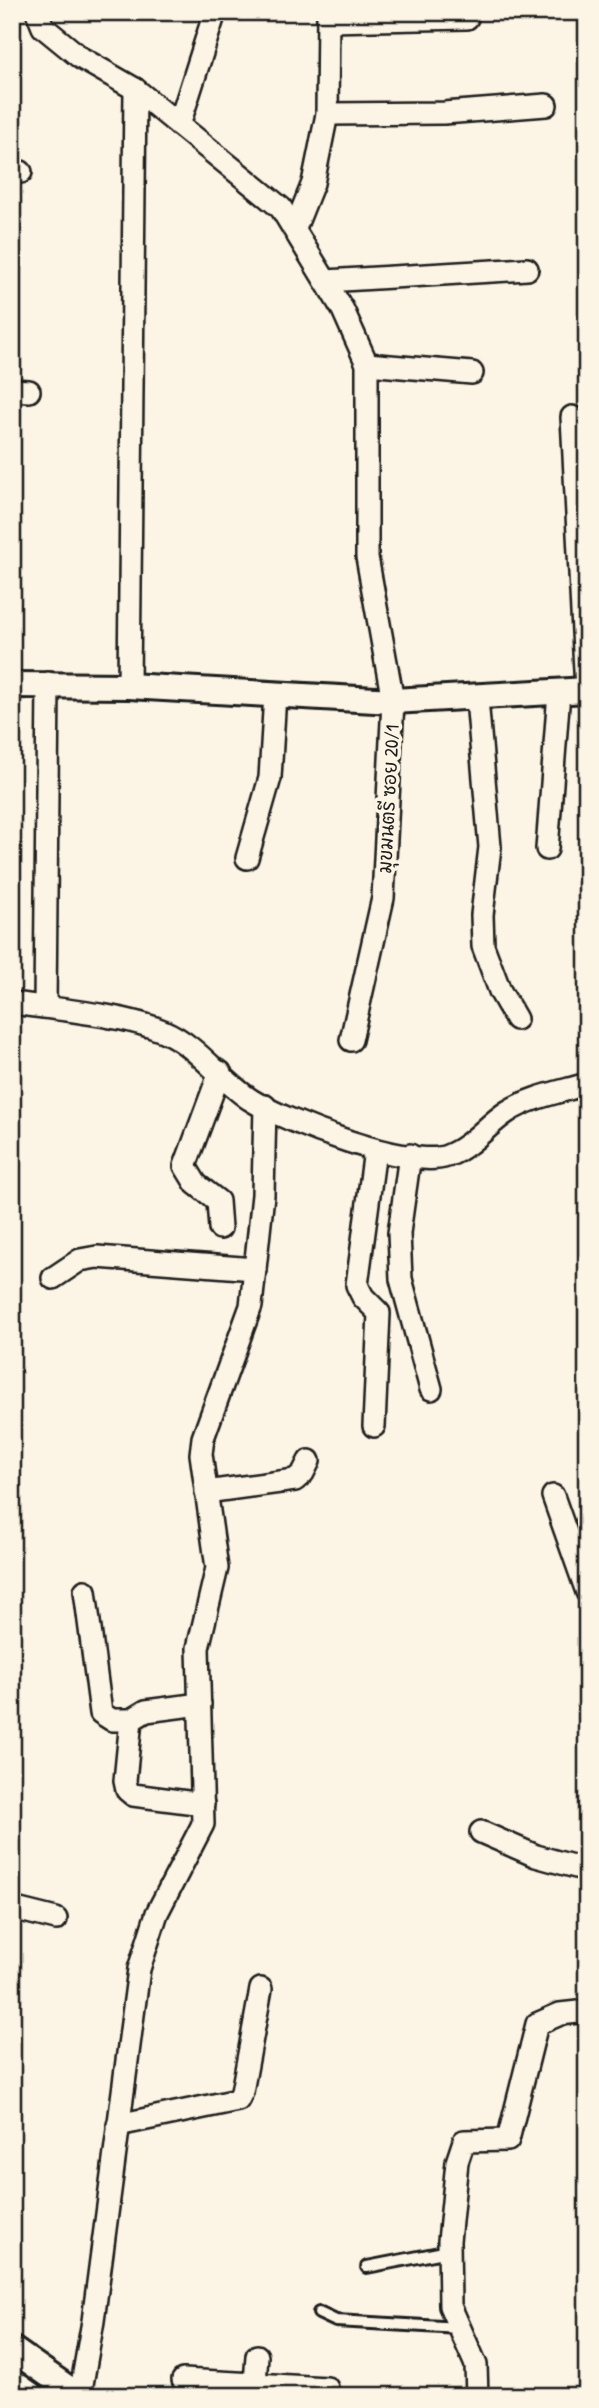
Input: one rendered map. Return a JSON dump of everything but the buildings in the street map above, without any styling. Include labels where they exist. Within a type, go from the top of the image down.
[{"type":"street","points":[[37,12],[43,27],[81,58],[135,89],[281,208],[326,281],[367,364],[472,373]]},
{"type":"street","points":[[179,125],[215,12]]},
{"type":"street","points":[[295,228],[313,183],[327,114],[328,16],[467,18]]},
{"type":"street","points":[[129,686],[135,89]]},
{"type":"street","points":[[327,114],[444,113],[546,105]]},
{"type":"street","points":[[326,281],[527,269]]},
{"type":"street","name":"มุขมนตรี ซอย 20/1","points":[[351,1040],[383,898],[393,701],[367,557],[367,364]]},
{"type":"street","points":[[12,685],[48,683],[129,686],[393,701],[477,699],[586,690],[572,417]]},
{"type":"street","points":[[45,1007],[48,683]]},
{"type":"street","points":[[547,849],[559,692]]},
{"type":"street","points":[[247,858],[270,778],[275,694]]},
{"type":"street","points":[[477,699],[490,847],[482,915],[483,946],[500,991],[516,1020]]},
{"type":"street","points":[[12,1003],[45,1007],[164,1032],[220,1072],[251,1100],[353,1145],[410,1155],[446,1157],[507,1112],[535,1099],[587,1084]]},
{"type":"street","points":[[220,1072],[185,1166],[196,1184],[218,1200],[220,1228]]},
{"type":"street","points":[[12,2349],[80,2396],[93,2321],[139,1969],[157,1913],[203,1824],[198,1648],[216,1568],[201,1454],[203,1438],[251,1306],[263,1195],[265,1106]]},
{"type":"street","points":[[374,1426],[379,1313],[363,1297],[358,1284],[375,1150]]},
{"type":"street","points":[[410,1155],[399,1233],[401,1279],[431,1389]]},
{"type":"street","points":[[52,1278],[80,1260],[97,1257],[255,1269]]},
{"type":"street","points":[[206,1492],[295,1480],[303,1474],[309,1461]]},
{"type":"street","points":[[553,1496],[587,1592]]},
{"type":"street","points":[[85,1591],[101,1713],[111,1720],[131,1720],[146,1711],[200,1704]]},
{"type":"street","points":[[131,1720],[127,1790],[133,1795],[203,1804]]},
{"type":"street","points":[[481,1832],[536,1856],[587,1870]]},
{"type":"street","points":[[12,1908],[55,1919]]},
{"type":"street","points":[[118,2125],[238,2100],[243,2092],[261,1989]]},
{"type":"street","points":[[477,2396],[476,2365],[450,2306],[449,2251],[457,2162],[464,2141],[509,2140],[537,2024],[560,2014],[587,2011]]},
{"type":"street","points":[[254,2390],[257,2356]]},
{"type":"street","points":[[184,2380],[254,2390],[327,2388]]},
{"type":"lane","points":[[367,2267],[449,2251]]},
{"type":"lane","points":[[319,2314],[336,2321],[460,2328]]}]
